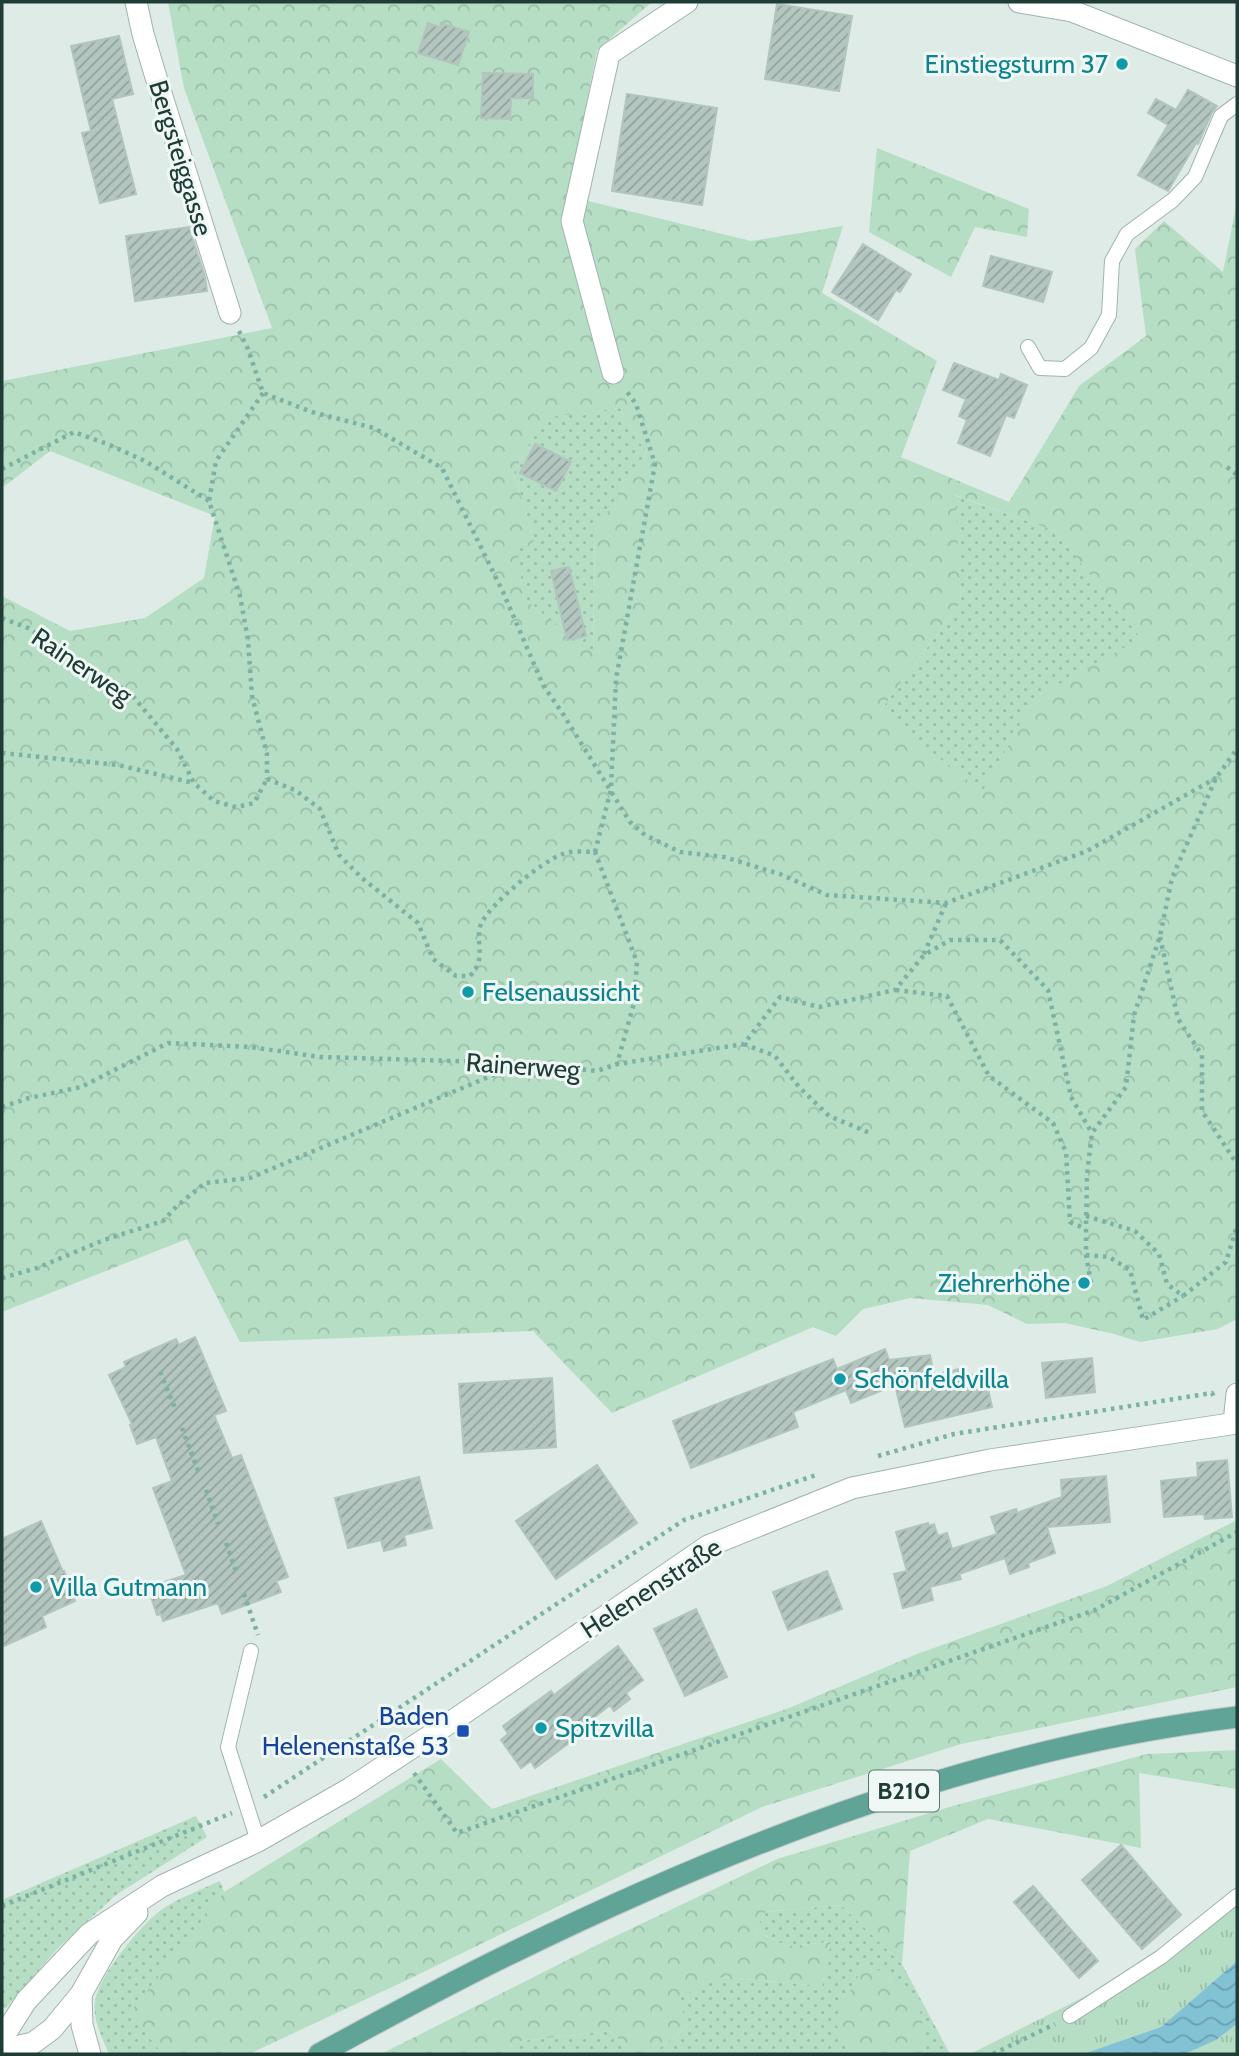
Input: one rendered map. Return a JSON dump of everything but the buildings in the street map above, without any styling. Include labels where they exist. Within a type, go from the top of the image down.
[{"type":"main road","name":"B210","points":[[319,2054],[562,1929],[792,1829],[930,1782],[1007,1761],[1129,1734],[1237,1717]]},
{"type":"street","name":"Bergsteiggasse","points":[[136,2],[155,74],[230,313]]},
{"type":"street","points":[[613,373],[572,221],[609,54],[687,2]]},
{"type":"street","points":[[1019,2],[1072,11],[1237,76]]},
{"type":"street","points":[[1236,1423],[1237,1394]]},
{"type":"street","name":"Helenenstraße","points":[[2,2039],[26,2001],[89,1934],[162,1886],[258,1841],[349,1789],[708,1546],[852,1488],[990,1460],[1236,1423]]},
{"type":"street","name":"Helenenstraße","points":[[2,2050],[33,2043],[52,2029],[81,1994],[112,1939],[162,1886]]},
{"type":"street","points":[[81,1994],[82,2025],[90,2054]]},
{"type":"lane","points":[[1028,347],[1040,368],[1065,369],[1091,348],[1109,315],[1112,261],[1127,234],[1173,200],[1195,177],[1221,116],[1237,104]]},
{"type":"lane","points":[[251,1651],[228,1747],[258,1841]]},
{"type":"lane","points":[[1070,2016],[1161,1957],[1237,1896]]},
{"type":"path","points":[[230,313],[248,349],[263,393],[312,412],[374,428],[442,468],[503,592],[543,685],[630,822],[645,835],[680,852],[724,858],[780,874],[827,895],[946,903],[1087,851],[1216,778]]},
{"type":"path","points":[[263,393],[216,461],[209,501],[240,596],[252,696],[267,754],[267,779],[295,790],[320,809],[339,855],[362,878],[418,923],[433,960],[456,976],[470,976],[480,962],[481,925],[501,898],[533,871],[564,853],[595,852],[611,789],[616,679],[655,464],[636,404],[613,373]]},
{"type":"path","points":[[2,469],[74,432],[145,461],[209,501]]},
{"type":"path","points":[[1227,467],[1237,475]]},
{"type":"path","name":"Rainerweg","points":[[2,618],[28,628],[131,694],[177,749],[194,783],[214,801],[236,807],[254,803],[267,779]]},
{"type":"path","points":[[1090,1283],[1086,1255],[1086,1216],[1091,1133],[1126,1087],[1134,1015],[1160,936],[1172,878],[1216,778],[1237,749]]},
{"type":"path","points":[[2,753],[118,765],[194,783]]},
{"type":"path","name":"Rainerweg","points":[[2,1107],[81,1087],[168,1043],[251,1046],[320,1057],[521,1063],[597,1071],[617,1064],[634,1003],[637,962],[595,852]]},
{"type":"path","points":[[895,990],[924,955],[946,903]]},
{"type":"path","points":[[1160,936],[1178,1019],[1202,1055],[1202,1111],[1237,1164]]},
{"type":"path","points":[[924,955],[950,940],[1000,940],[1048,990],[1071,1097],[1091,1133]]},
{"type":"path","points":[[744,1044],[780,997],[819,1007],[895,990],[947,996],[989,1076],[1052,1124],[1066,1152],[1070,1222],[1086,1229]]},
{"type":"path","points":[[617,1064],[744,1044],[775,1056],[799,1087],[829,1116],[870,1133]]},
{"type":"path","points":[[2,1278],[37,1268],[104,1240],[163,1222],[177,1206],[205,1183],[250,1178],[521,1063]]},
{"type":"path","points":[[1086,1216],[1135,1231],[1159,1254],[1167,1284],[1183,1296]]},
{"type":"path","points":[[1086,1255],[1109,1257],[1130,1270],[1143,1320],[1183,1296],[1226,1262],[1237,1227]]},
{"type":"path","points":[[160,1372],[175,1408]]},
{"type":"path","points":[[182,1428],[198,1471]]},
{"type":"path","points":[[206,1490],[218,1524]]},
{"type":"path","points":[[401,1755],[457,1833],[1095,1610],[1237,1532]]},
{"type":"path","points":[[226,1543],[237,1574]]},
{"type":"path","points":[[993,2054],[1070,2016]]},
{"type":"green space","points":[[168,2],[652,2],[597,50],[568,196],[751,241],[843,226],[822,293],[937,361],[901,457],[1009,502],[1079,386],[1146,336],[1135,249],[1164,221],[1223,272],[1237,202],[1237,1319],[1218,1329],[1140,1342],[1065,1323],[1027,1324],[988,1305],[911,1298],[863,1309],[836,1336],[813,1327],[612,1413],[533,1331],[240,1342],[187,1239],[2,1312],[2,596],[70,631],[145,618],[204,578],[215,516],[50,451],[2,488],[2,381],[272,328],[184,88]],"holes":[[[620,408],[646,453],[595,531],[593,652],[524,599],[517,548],[535,545],[514,472],[543,418]],[[955,495],[1055,531],[1141,638],[1035,698],[982,792],[880,711],[961,602]]]},
{"type":"green space","points":[[877,148],[1029,209],[1027,237],[975,227],[951,277],[869,232]]},
{"type":"green space","points":[[620,408],[646,453],[595,531],[593,653],[524,599],[516,547],[535,545],[514,472],[543,417]]},
{"type":"green space","points":[[954,495],[1055,531],[1142,639],[1035,698],[982,793],[880,711],[961,602]]},
{"type":"green space","points":[[1237,1520],[1237,1687],[961,1744],[762,1807],[249,2054],[163,2054],[129,2014],[224,1892],[441,1759],[492,1809],[789,1708],[917,1654],[1107,1586]]},
{"type":"green space","points":[[1237,1750],[1237,1789],[1139,1773],[1141,1848],[988,1819],[910,1851],[902,1964],[841,1905],[765,1912],[755,1931],[787,1946],[831,1942],[822,1986],[723,1977],[678,1998],[688,2027],[651,2054],[635,2054],[610,2031],[512,2042],[510,2054],[381,2054],[597,1945],[777,1859],[953,1806],[1147,1754]]},
{"type":"green space","points":[[196,1816],[207,1837],[116,1895],[57,1949],[6,2008],[2,2008],[2,1900]]},
{"type":"green space","points":[[220,1881],[224,1892],[130,2014],[163,2054],[109,2054],[94,2008],[98,1991],[112,1965],[132,1939],[161,1910]]},
{"type":"green space","points":[[1237,1886],[1237,1961],[1161,2027],[1083,2054],[970,2054],[1114,1982],[1195,1925]]},
{"type":"green space","points":[[841,1905],[902,1964],[950,2054],[916,2054],[927,2051],[852,2051],[860,2054],[651,2054],[688,2027],[677,1998],[722,1977],[822,1986],[830,1942],[787,1946],[755,1931],[765,1912]]},
{"type":"green space","points":[[863,1967],[891,1973],[920,2009],[927,2051],[916,2054],[860,2054],[852,2051],[834,2021]]},
{"type":"green space","points":[[1237,2024],[1237,2054],[1185,2054],[1216,2040]]},
{"type":"green space","points":[[610,2031],[635,2054],[510,2054],[512,2042]]},
{"type":"water","points":[[1237,1961],[1237,2024],[1216,2040],[1185,2054],[1083,2054],[1161,2027]]},
{"type":"place","name":"Einstiegsturm 37","points":[[1122,64]]},
{"type":"place","name":"Felsenaussicht","points":[[468,992]]},
{"type":"place","name":"Ziehrerhöhe","points":[[1084,1283]]},
{"type":"place","name":"Schönfeldvilla","points":[[840,1379]]},
{"type":"place","name":"Villa Gutmann","points":[[36,1587]]},
{"type":"place","name":"Spitzvilla","points":[[541,1728]]},
{"type":"place","name":"Baden Helenenstaße 53","points":[[463,1731]]}]
